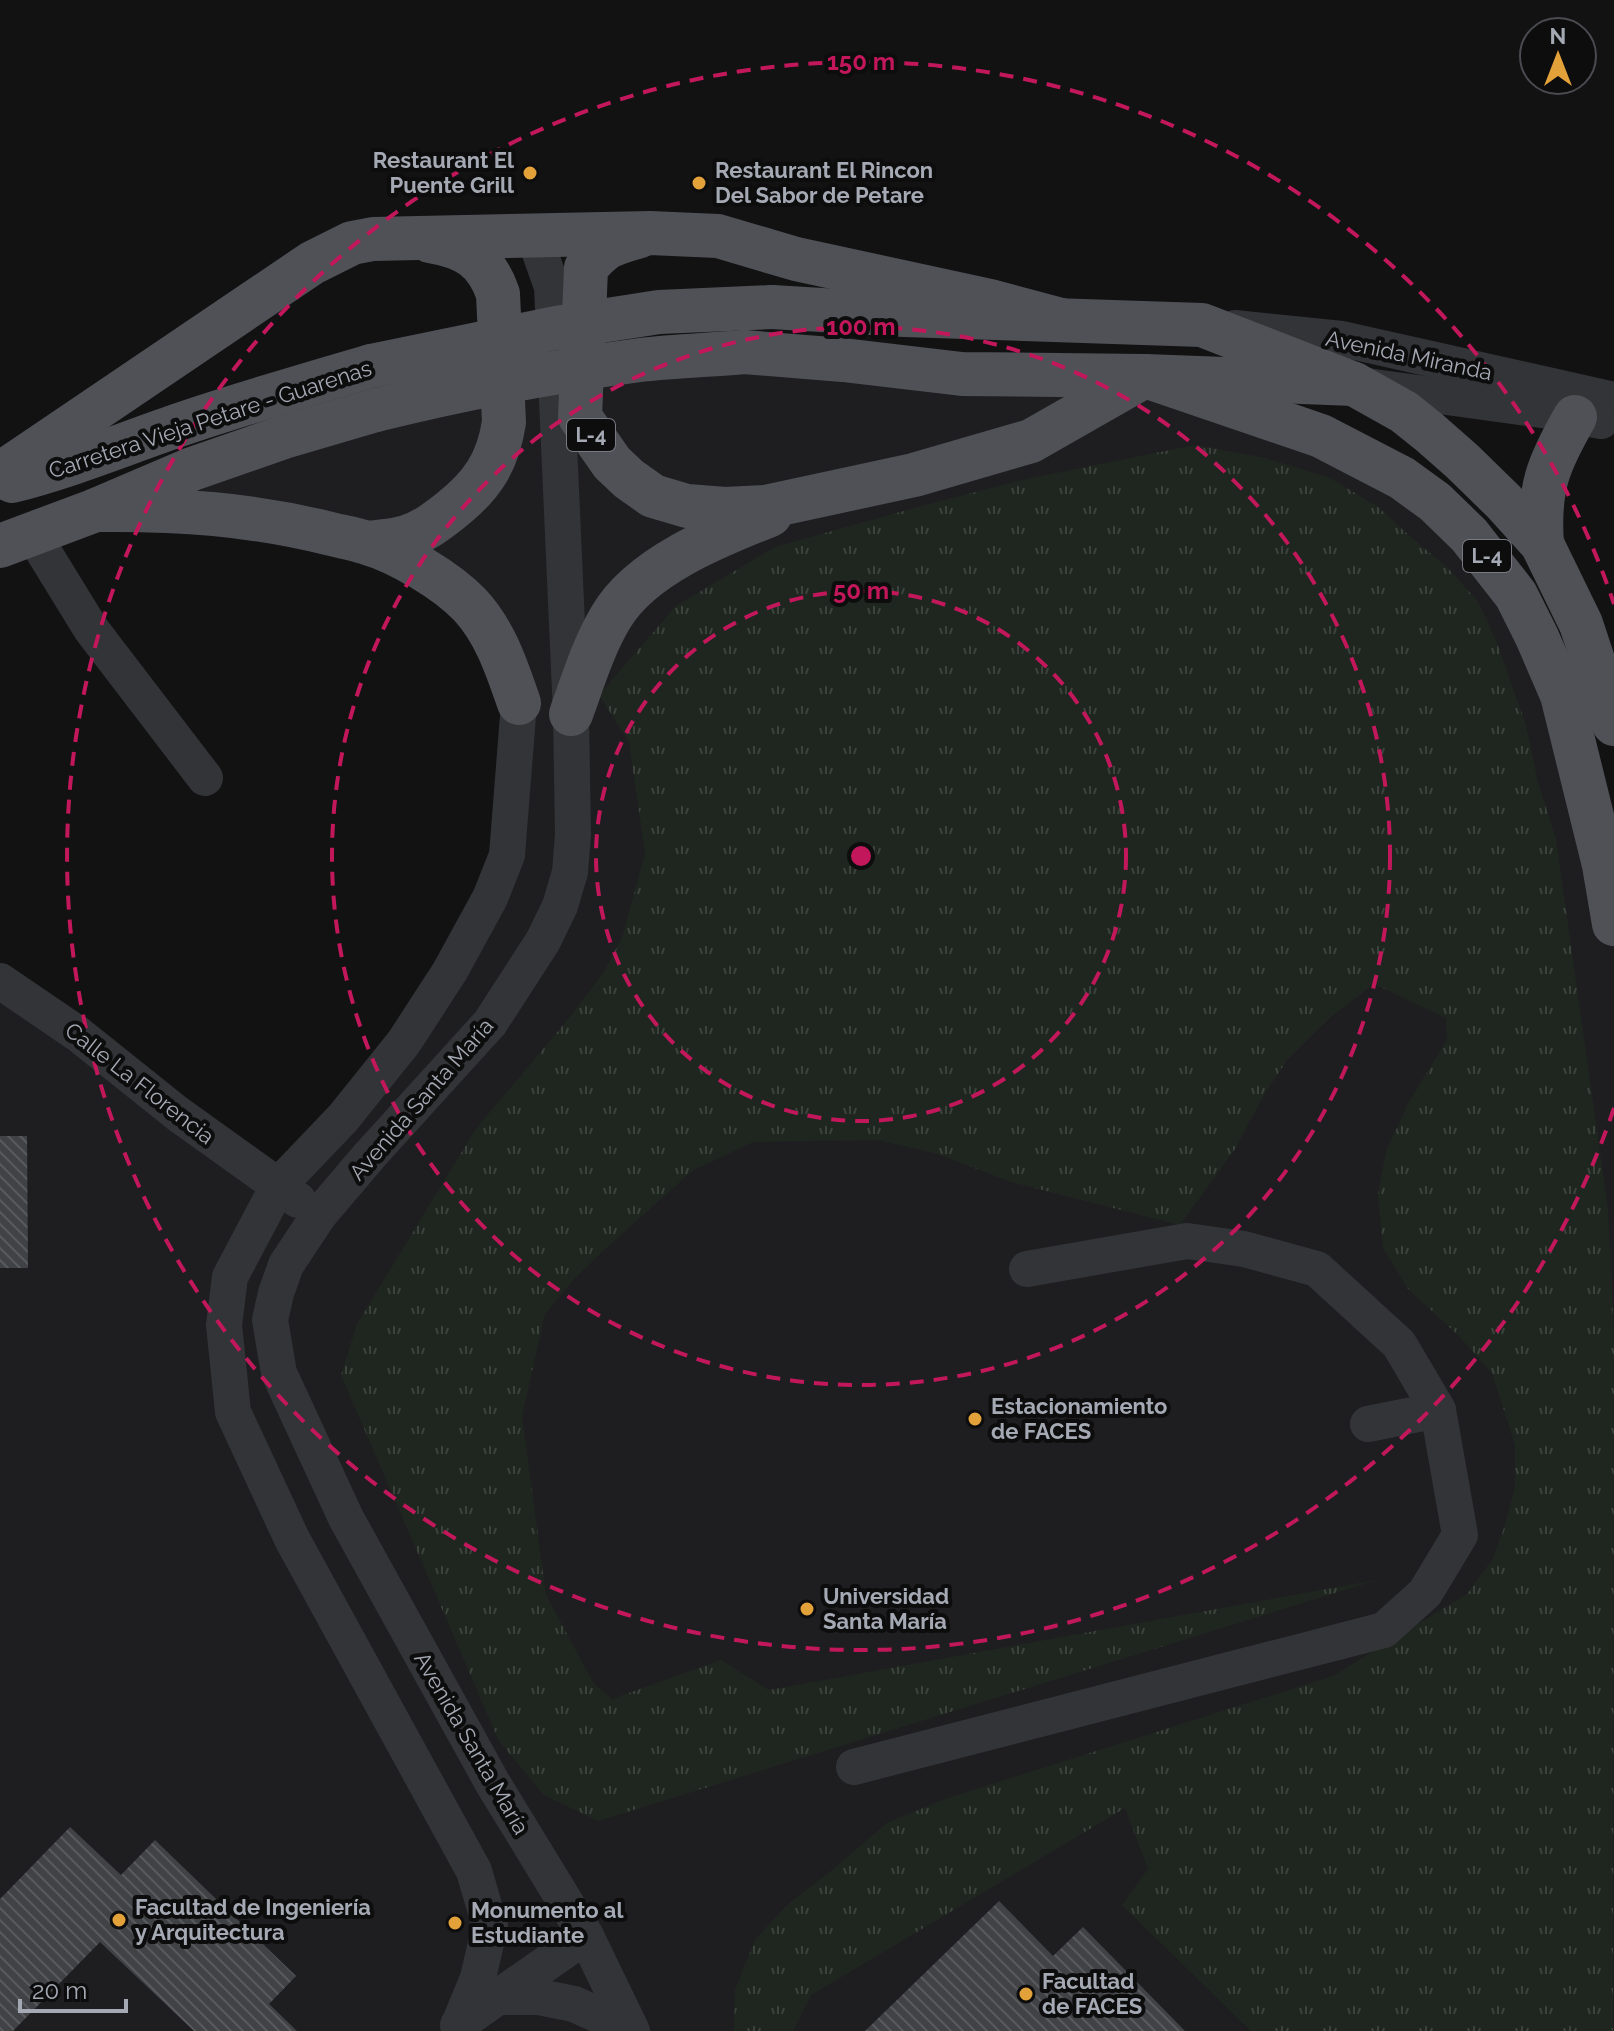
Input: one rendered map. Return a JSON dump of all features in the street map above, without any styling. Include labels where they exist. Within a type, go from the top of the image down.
[{"type":"main road","name":"L-4","points":[[650,233],[610,244],[586,268],[580,417],[612,463],[629,479],[653,496],[687,506],[725,509],[766,507],[914,475],[1031,441],[1145,376]]},
{"type":"main road","name":"L-4","points":[[0,474],[312,263],[352,243],[393,237],[650,233],[718,236],[796,259],[990,301],[1061,320]]},
{"type":"main road","name":"L-4","points":[[96,510],[171,510],[244,516],[369,543],[404,538],[419,532],[461,503],[485,477],[501,441],[504,422],[498,294],[493,280],[473,256],[453,245],[393,237]]},
{"type":"main road","name":"Carretera Vieja Petare - Guarenas","points":[[0,484],[49,472],[203,417],[371,366],[556,328],[659,312],[772,307],[905,315],[1202,325],[1354,384],[1404,412],[1462,461],[1542,544],[1581,624],[1614,724]]},
{"type":"main road","name":"Carretera Vieja Petare - Guarenas","points":[[16,540],[192,469],[376,410],[457,390],[643,360],[744,352],[962,374],[1145,376],[1321,436],[1361,455],[1435,502],[1469,535],[1516,595],[1562,695],[1604,865],[1614,924]]},
{"type":"main road","points":[[1145,376],[1354,384]]},
{"type":"main road","points":[[1542,544],[1540,516],[1545,480],[1552,459],[1601,413]]},
{"type":"main road","name":"L-4","points":[[571,714],[594,648],[612,614],[655,570],[733,530],[808,499]]},
{"type":"main road","points":[[369,543],[429,573],[471,606],[496,644],[519,703]]},
{"type":"street","points":[[523,288],[534,236]]},
{"type":"street","name":"Avenida Santa María","points":[[534,236],[552,287],[571,714],[573,835],[570,872],[560,906],[543,941],[490,1023],[319,1215],[286,1265],[270,1320],[279,1373],[346,1518],[492,1782],[586,1936],[632,2031]]},
{"type":"street","name":"Avenida Miranda","points":[[1202,325],[1342,339],[1601,413]]},
{"type":"street","name":"Avenida Miranda","points":[[1354,384],[1601,413]]},
{"type":"street","points":[[16,540],[91,629],[205,778]]},
{"type":"street","name":"Avenida Santa María","points":[[456,2027],[478,1978],[490,1926],[474,1871],[292,1539],[233,1412],[224,1325],[230,1277],[278,1186],[343,1118],[404,1042],[450,971],[490,898],[507,855],[519,703]]},
{"type":"street","name":"Calle La Florencia","points":[[0,981],[78,1034],[178,1114],[319,1215]]},
{"type":"street","points":[[854,1767],[1384,1630],[1425,1593],[1460,1535],[1438,1410],[1399,1344],[1317,1269],[1244,1249],[1187,1241],[1027,1269]]},
{"type":"street","points":[[1368,1424],[1438,1410]]},
{"type":"street","points":[[251,1451],[305,1429]]},
{"type":"street","points":[[456,2027],[586,1936]]},
{"type":"street","points":[[498,1997],[539,1997],[574,2004],[605,2018],[623,2031]]},
{"type":"shaded area","name":"Universidad Santa María","points":[[556,373],[1145,376],[1321,436],[1516,595],[1614,924],[1614,2031],[0,2031],[0,981],[278,1186],[490,898],[519,703],[429,573],[96,510]]},
{"type":"green space","points":[[1195,445],[1265,458],[1330,478],[1378,507],[1447,567],[1478,602],[1497,643],[1526,725],[1538,783],[1556,839],[1608,1210],[1614,1337],[1613,2031],[1251,2031],[1122,1905],[1148,1869],[1125,1808],[811,1995],[793,2031],[734,2031],[735,1990],[755,1940],[786,1906],[887,1823],[945,1799],[1333,1676],[1467,1594],[1492,1560],[1503,1531],[1515,1488],[1515,1445],[1492,1373],[1459,1336],[1408,1289],[1383,1248],[1378,1195],[1386,1151],[1410,1100],[1447,1040],[1446,1018],[1374,984],[1333,1015],[1287,1060],[1235,1149],[1180,1225],[1011,1182],[938,1154],[878,1140],[753,1142],[692,1171],[574,1279],[545,1314],[522,1416],[546,1595],[594,1684],[612,1699],[721,1660],[769,1690],[1377,1580],[598,1821],[544,1795],[499,1741],[341,1375],[357,1324],[475,1130],[604,972],[623,935],[645,853],[629,742],[599,695],[676,606],[775,547],[1022,480]]},
{"type":"building","points":[[0,1136],[27,1136],[28,1268],[0,1268]]},
{"type":"building","name":"Facultad de Ingeniería y Arquitectura","points":[[70,1827],[121,1875],[155,1840],[296,1976],[269,2004],[297,2031],[194,2031],[100,1942],[13,2031],[0,2031],[0,1899]]},
{"type":"building","name":"Facultad de FACES","points":[[999,1901],[1053,1956],[1083,1927],[1185,2031],[865,2031]]},
{"type":"place","name":"Restaurant El Puente Grill","points":[[530,173]]},
{"type":"place","name":"Restaurant El Rincon Del Sabor de Petare","points":[[699,183]]},
{"type":"place","name":"Estacionamiento de FACES","points":[[975,1419]]},
{"type":"place","name":"Universidad Santa María","points":[[807,1609]]},
{"type":"place","name":"Facultad de Ingeniería y Arquitectura","points":[[119,1920]]},
{"type":"place","name":"Monumento al Estudiante","points":[[455,1923]]},
{"type":"place","name":"Facultad de FACES","points":[[1026,1994]]}]
